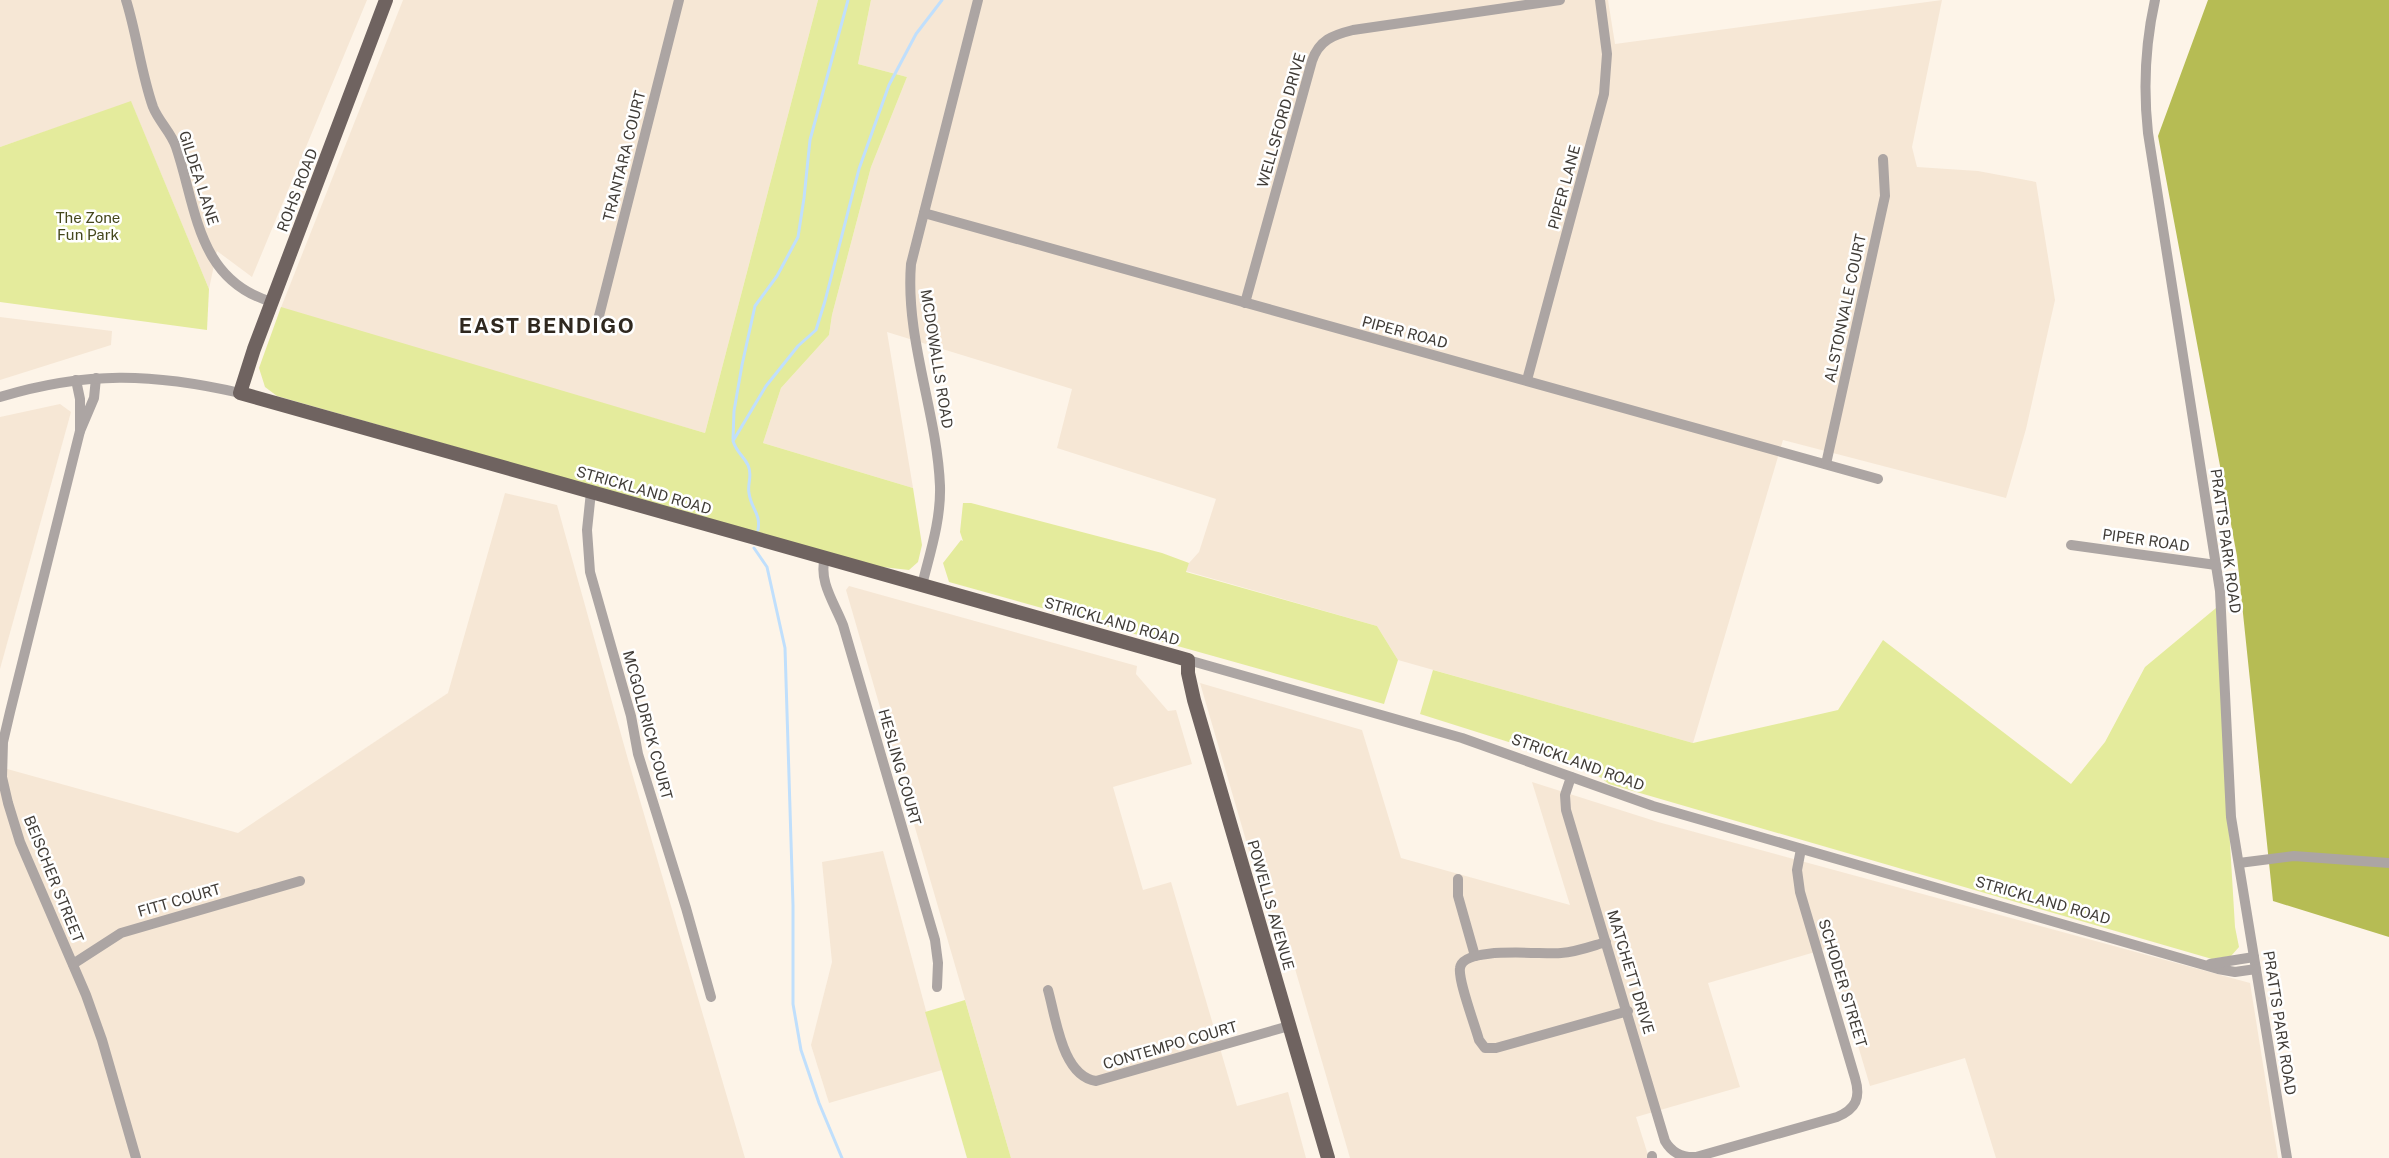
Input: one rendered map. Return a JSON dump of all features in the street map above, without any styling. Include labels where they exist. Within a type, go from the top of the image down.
[{"type":"main road","name":"ROHS ROAD","points":[[240,393],[386,0]]},
{"type":"main road","name":"STRICKLAND ROAD","points":[[240,393],[1188,660]]},
{"type":"main road","name":"POWELLS AVENUE","points":[[1188,660],[1188,673],[1194,700],[1328,1158]]},
{"type":"street","name":"GILDEA LANE","points":[[126,0],[154,109],[174,142],[209,254],[235,284],[249,294],[272,302]]},
{"type":"street","name":"TRANTARA COURT","points":[[598,320],[678,0]]},
{"type":"street","name":"MCDOWALLS ROAD","points":[[922,585],[936,527],[940,488],[936,451],[914,330],[910,291],[913,252],[978,0]]},
{"type":"street","name":"WELLSFORD DRIVE","points":[[1245,303],[1312,61],[1320,44],[1328,37],[1353,30],[1560,0]]},
{"type":"street","name":"PIPER LANE","points":[[1527,380],[1604,94],[1607,54],[1600,0]]},
{"type":"street","name":"PRATTS PARK ROAD","points":[[2155,0],[2148,35],[2145,74],[2148,133],[2220,591],[2231,816],[2287,1158]]},
{"type":"street","name":"ALSTONVALE COURT","points":[[1826,464],[1885,196],[1883,159]]},
{"type":"street","name":"PIPER ROAD","points":[[924,213],[1878,479]]},
{"type":"street","name":"STRICKLAND ROAD","points":[[0,397],[76,380],[96,378],[174,380],[240,393]]},
{"type":"street","name":"BEISCHER STREET","points":[[96,378],[94,398],[80,431],[10,712],[3,742],[2,777],[20,842],[58,934],[73,964],[102,1040],[136,1158]]},
{"type":"street","name":"BEISCHER STREET","points":[[76,380],[80,399],[80,431]]},
{"type":"street","name":"MCGOLDRICK COURT","points":[[591,492],[588,530],[591,572],[631,716],[638,754],[711,997]]},
{"type":"street","name":"PIPER ROAD","points":[[2071,545],[2216,564]]},
{"type":"street","name":"HESLING COURT","points":[[825,558],[823,574],[825,585],[843,625],[935,940],[938,963],[937,987]]},
{"type":"street","name":"STRICKLAND ROAD","points":[[1188,660],[1469,741],[1633,800],[1801,849],[2218,969],[2235,972],[2256,969]]},
{"type":"street","name":"MATCHETT DRIVE","points":[[1571,777],[1565,795],[1566,810],[1628,1011],[1665,1141],[1679,1155],[1696,1157]]},
{"type":"street","name":"SCHODER STREET","points":[[1696,1157],[1837,1117],[1854,1107],[1858,1092],[1800,892],[1797,862],[1801,849]]},
{"type":"street","points":[[2239,863],[2294,856],[2389,863]]},
{"type":"street","points":[[1458,879],[1458,896],[1475,956]]},
{"type":"street","name":"FITT COURT","points":[[73,964],[121,933],[300,881]]},
{"type":"street","points":[[1606,942],[1564,953],[1508,952],[1475,956],[1462,963],[1460,972],[1479,1040],[1485,1048],[1496,1048],[1628,1011]]},
{"type":"street","name":"STRICKLAND ROAD","points":[[2205,964],[2254,957]]},
{"type":"street","name":"CONTEMPO COURT","points":[[1048,990],[1070,1062],[1083,1077],[1096,1081],[1290,1026]]},
{"type":"shaded area","points":[[0,0],[367,0],[252,277],[217,251],[209,289],[131,102],[0,147]]},
{"type":"shaded area","points":[[403,0],[818,0],[705,433],[280,310]]},
{"type":"shaded area","points":[[871,0],[1608,0],[1615,44],[1942,0],[1912,147],[1917,167],[1978,171],[2036,182],[2055,300],[2026,429],[2006,498],[1783,440],[1693,743],[1398,660],[1377,626],[1186,571],[1189,563],[1199,552],[1216,499],[1057,448],[1072,389],[887,332],[913,488],[763,443],[781,388],[829,335],[832,315],[871,167],[907,77],[858,64]]},
{"type":"shaded area","points":[[0,317],[112,331],[111,345],[0,380]]},
{"type":"shaded area","points":[[60,404],[71,412],[0,669],[0,417]]},
{"type":"shaded area","points":[[505,493],[557,505],[629,763],[745,1158],[0,1158],[0,767],[238,833],[448,693]]},
{"type":"shaded area","points":[[849,586],[1137,666],[1136,674],[1168,711],[1176,710],[1192,764],[1113,787],[1143,890],[1171,882],[1237,1106],[1288,1092],[1306,1158],[1011,1158],[846,590]]},
{"type":"shaded area","points":[[1200,683],[1362,730],[1401,858],[1570,905],[1532,782],[1658,822],[2250,983],[2278,1158],[1996,1158],[1965,1058],[1870,1086],[1829,948],[1708,983],[1740,1087],[1636,1117],[1649,1158],[1350,1158],[1282,924],[1271,926]]},
{"type":"shaded area","points":[[883,851],[942,1070],[829,1103],[811,1045],[832,962],[822,862]]},
{"type":"green space","points":[[818,0],[871,0],[858,64],[907,77],[871,167],[832,315],[829,335],[781,388],[763,443],[913,488],[922,545],[918,562],[909,570],[873,566],[277,396],[265,387],[259,368],[281,307],[705,433]]},
{"type":"green space","points":[[2208,0],[2389,0],[2389,937],[2273,901],[2237,556],[2158,136]]},
{"type":"green space","name":"The Zone Fun Park","points":[[131,101],[209,289],[207,330],[0,302],[0,147]]},
{"type":"green space","points":[[963,503],[971,503],[1162,553],[1189,563],[1186,572],[1377,626],[1398,660],[1384,704],[949,582],[943,563],[961,540],[963,541],[960,532]]},
{"type":"green space","points":[[2216,608],[2235,927],[2239,947],[2231,956],[2212,959],[1609,784],[1585,766],[1420,714],[1433,670],[1693,743],[1838,710],[1883,640],[2071,784],[2105,742],[2145,667]]},
{"type":"green space","points":[[965,1000],[1011,1158],[967,1158],[925,1012]]},
{"type":"waterway","points":[[733,439],[734,411],[755,306],[777,276],[798,237],[810,140],[848,0]]},
{"type":"waterway","points":[[758,530],[758,519],[749,493],[749,469],[733,441],[766,386],[798,346],[816,330],[859,169],[889,85],[916,34],[942,0]]},
{"type":"waterway","points":[[754,548],[767,567],[785,648],[793,905],[793,1004],[801,1050],[819,1103],[842,1158]]},
{"type":"district","name":"EAST BENDIGO","points":[[547,325]]}]
